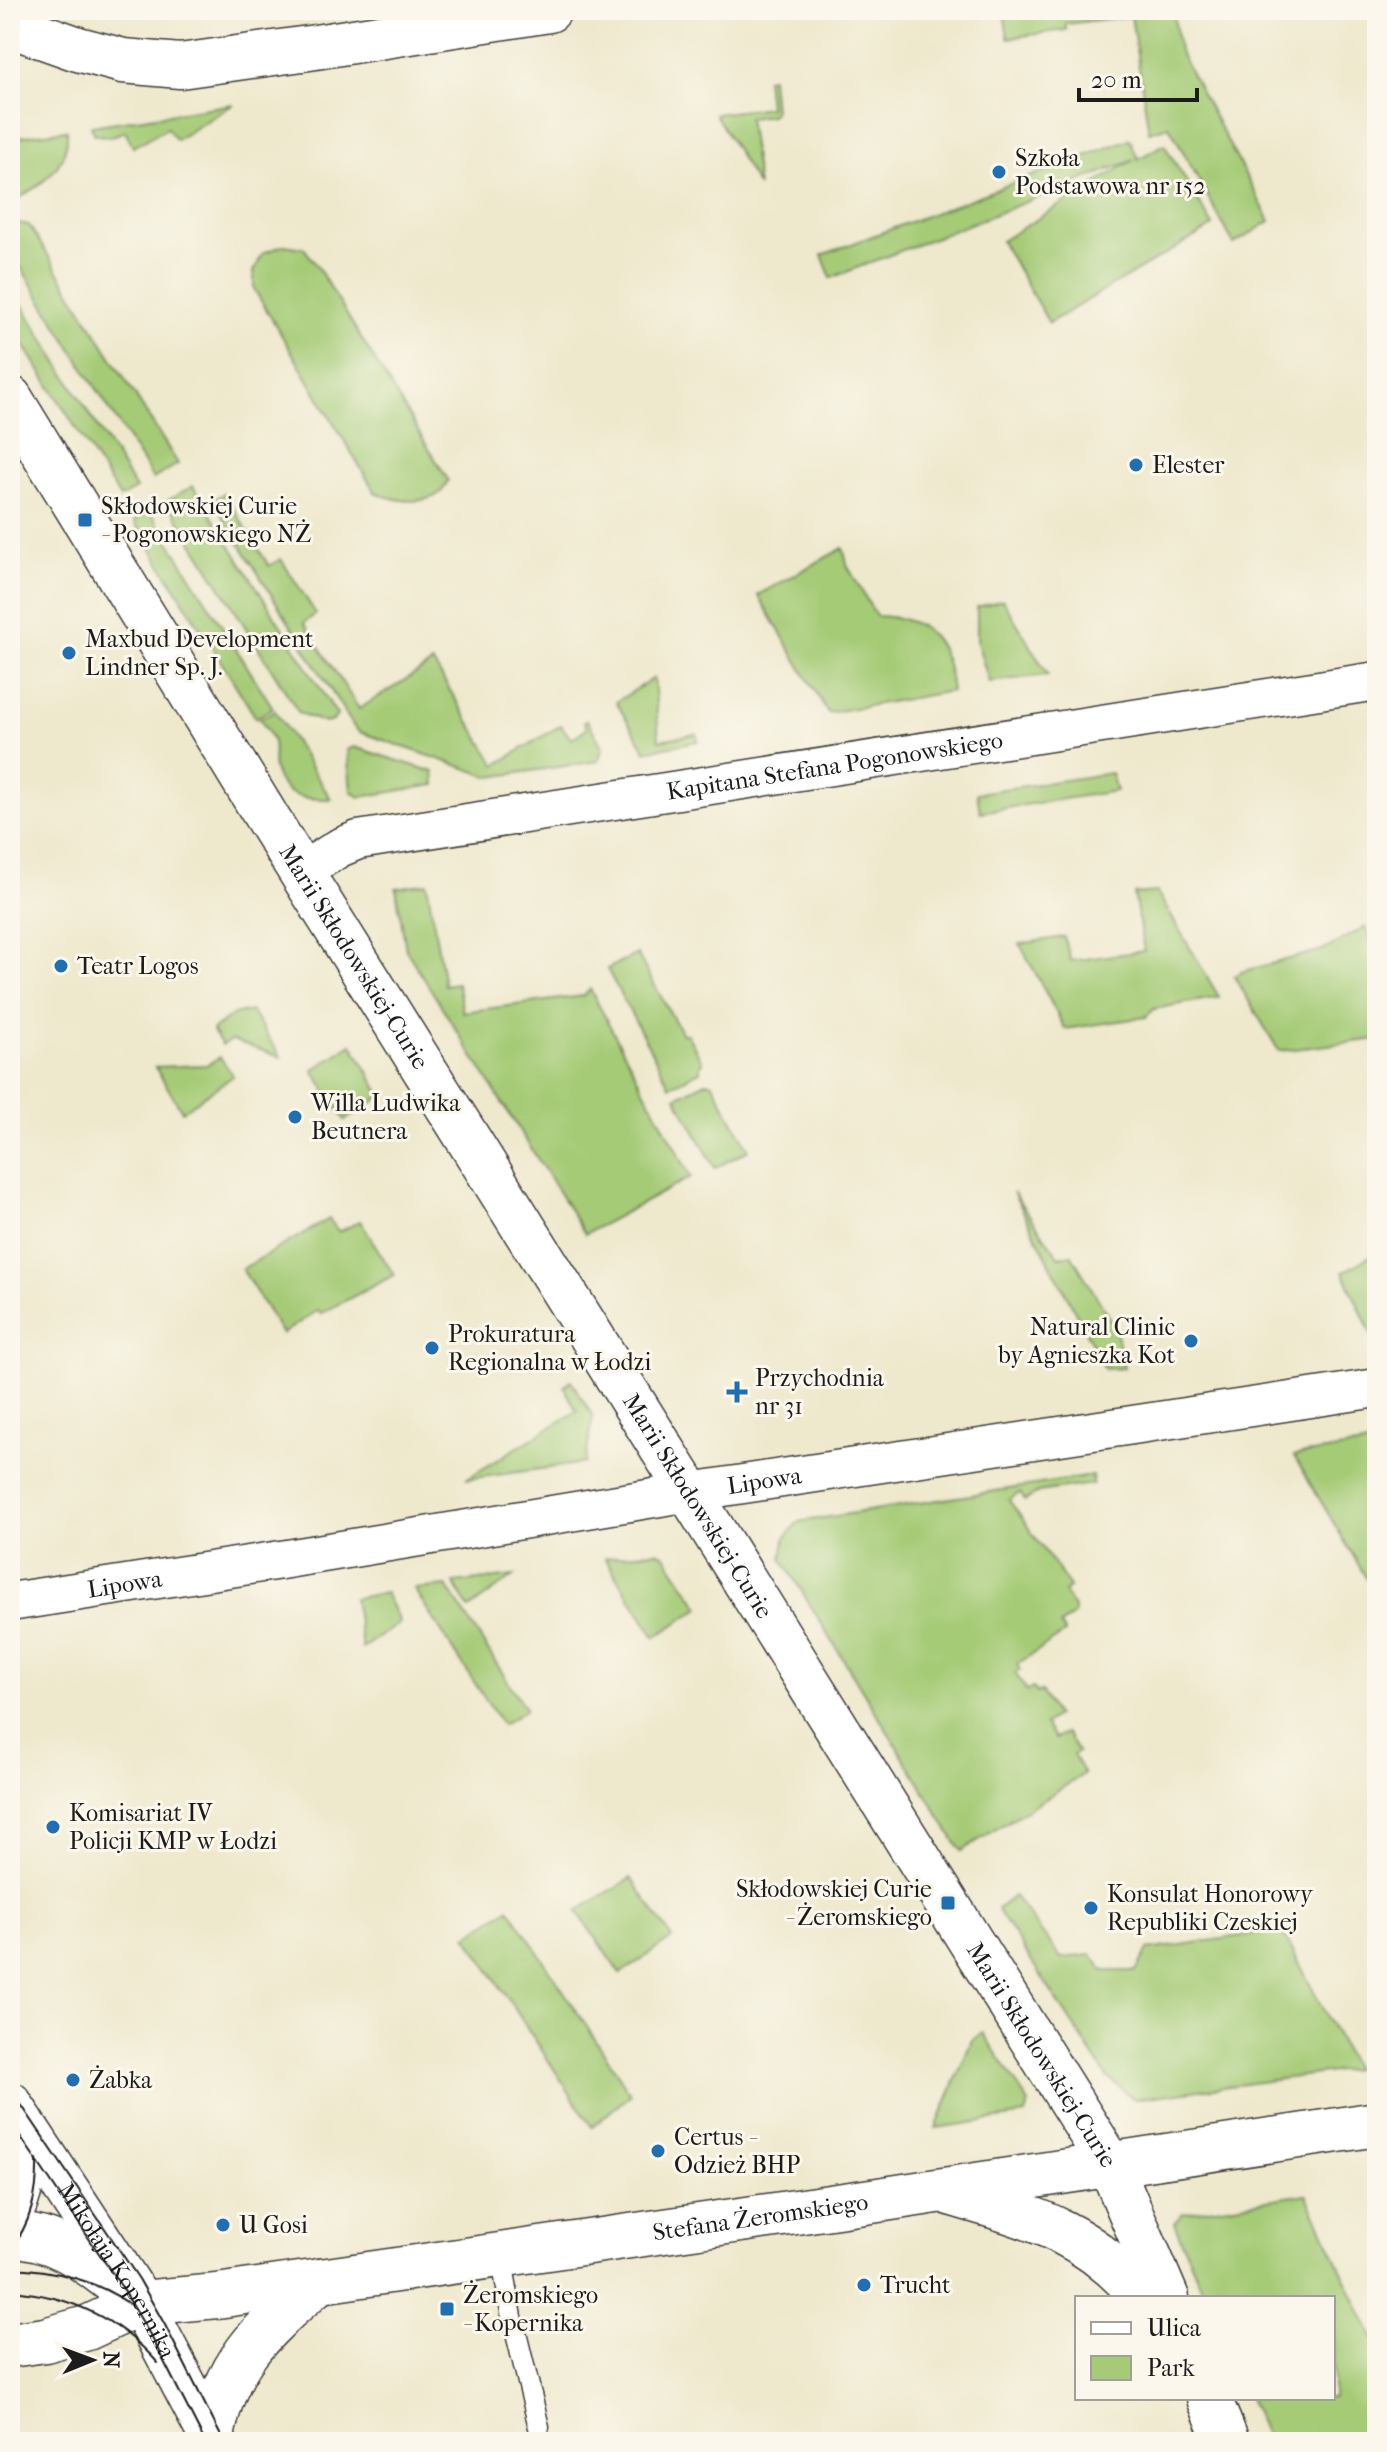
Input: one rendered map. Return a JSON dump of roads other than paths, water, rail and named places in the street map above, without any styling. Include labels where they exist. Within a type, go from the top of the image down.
[{"type":"street","points":[[10,25],[123,61],[180,66],[549,10]]},
{"type":"street","name":"Marii Skłodowskiej-Curie","points":[[10,398],[301,872],[1110,2164],[1166,2296]]},
{"type":"street","name":"Kapitana Stefana Pogonowskiego","points":[[301,872],[358,840],[1377,681]]},
{"type":"street","name":"Lipowa","points":[[10,1602],[690,1492],[1377,1388]]},
{"type":"street","points":[[10,2215],[25,2167],[26,2145],[16,2113]]},
{"type":"street","name":"Mikołaja Kopernika","points":[[16,2113],[141,2303],[213,2440]]},
{"type":"street","name":"Stefana Żeromskiego","points":[[10,2345],[45,2340],[87,2328],[141,2303],[217,2296],[943,2191],[1377,2124]]},
{"type":"street","points":[[943,2191],[1016,2212],[1074,2237],[1103,2257],[1141,2296]]},
{"type":"street","points":[[10,2235],[60,2245],[141,2303]]},
{"type":"street","points":[[213,2440],[225,2387],[239,2359],[275,2320],[319,2281]]},
{"type":"street","points":[[1210,2400],[1227,2442]]},
{"type":"lane","points":[[501,2255],[512,2317],[539,2427]]},
{"type":"tram line","points":[[16,2097],[139,2279],[224,2442]]},
{"type":"tram line","points":[[10,2121],[123,2289],[152,2338],[205,2442]]},
{"type":"tram line","points":[[10,2249],[32,2207],[37,2160]]},
{"type":"tram line","points":[[10,2268],[73,2278],[104,2289],[131,2305]]},
{"type":"tram line","points":[[10,2291],[53,2298],[92,2312],[127,2334],[158,2363]]},
{"type":"place","name":"Szkoła Podstawowa nr 152","points":[[999,172]]},
{"type":"place","name":"Elester","points":[[1136,465]]},
{"type":"place","name":"Skłodowskiej Curie - Pogonowskiego NŻ","points":[[85,520]]},
{"type":"place","name":"Maxbud Development Lindner Sp. J.","points":[[69,653]]},
{"type":"place","name":"Teatr Logos","points":[[61,966]]},
{"type":"place","name":"Willa Ludwika Beutnera","points":[[295,1117]]},
{"type":"place","name":"Natural Clinic by Agnieszka Kot","points":[[1191,1341]]},
{"type":"place","name":"Prokuratura Regionalna w Łodzi","points":[[432,1348]]},
{"type":"place","name":"Przychodnia nr 31","points":[[737,1392]]},
{"type":"place","name":"Komisariat IV Policji KMP w Łodzi","points":[[53,1827]]},
{"type":"place","name":"Skłodowskiej Curie - Żeromskiego","points":[[948,1903]]},
{"type":"place","name":"Konsulat Honorowy Republiki Czeskiej","points":[[1091,1908]]},
{"type":"place","name":"Żabka","points":[[73,2080]]},
{"type":"place","name":"Certus - Odzież BHP","points":[[658,2151]]},
{"type":"place","name":"U Gosi","points":[[223,2225]]},
{"type":"place","name":"Trucht","points":[[864,2285]]},
{"type":"place","name":"Żeromskiego - Kopernika","points":[[447,2309]]}]
